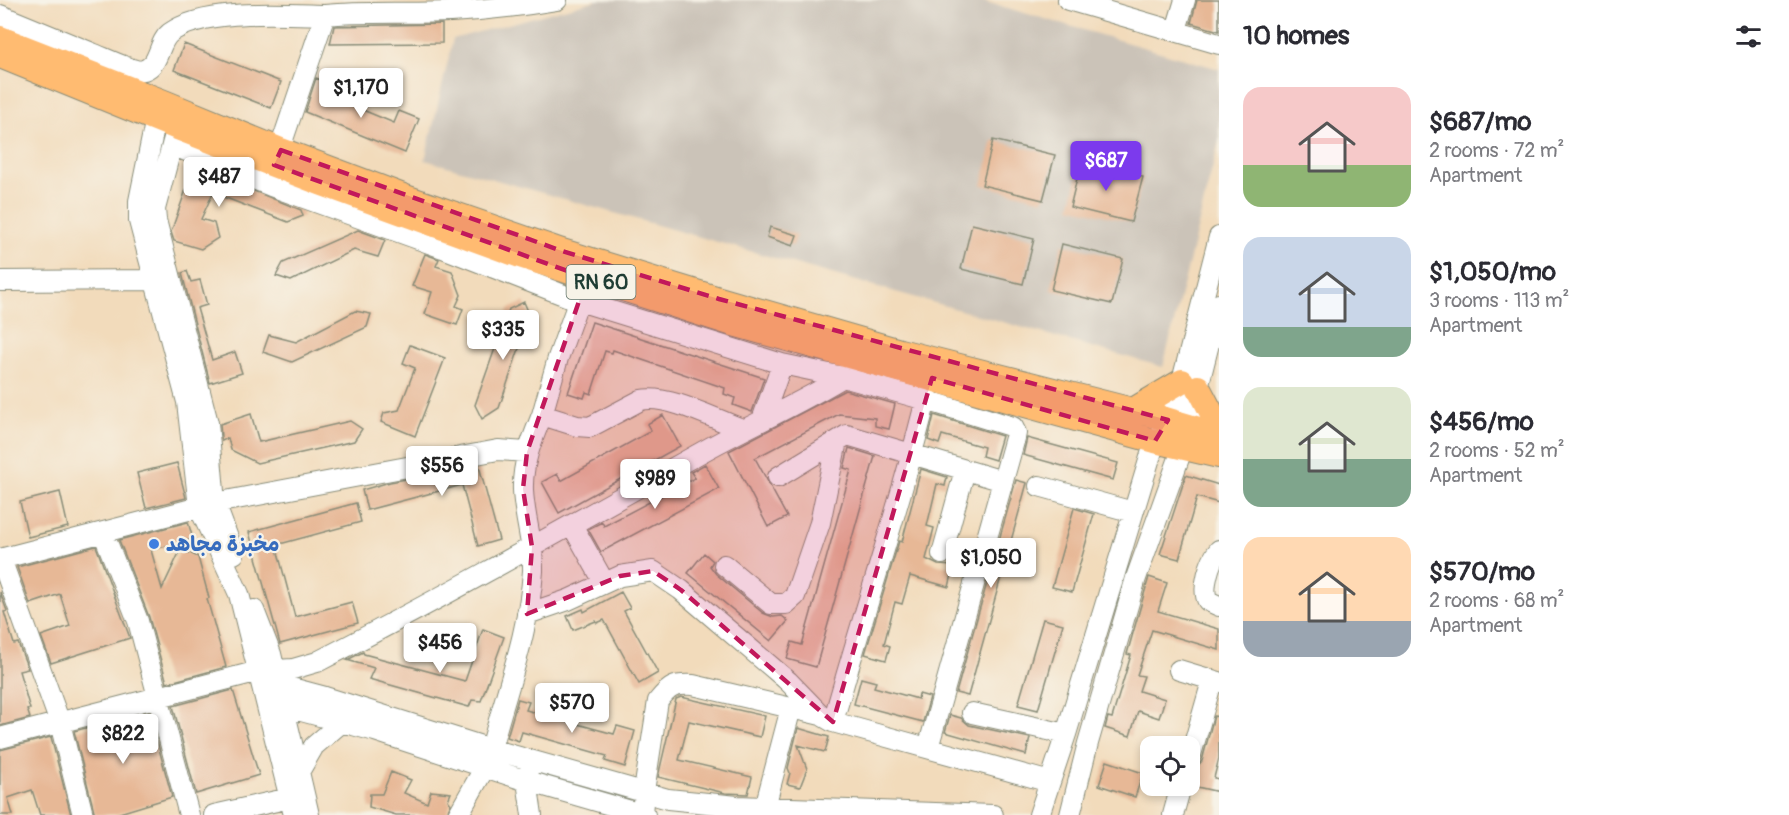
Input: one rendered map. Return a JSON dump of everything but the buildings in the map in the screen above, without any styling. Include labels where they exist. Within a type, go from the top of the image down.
[{"type":"main road","name":"RN 60","points":[[0,38],[90,62],[171,121]]},
{"type":"main road","name":"RN 60","points":[[0,56],[171,121],[403,196],[562,251],[900,351],[1133,410],[1180,431],[1219,456]]},
{"type":"main road","name":"RN 60","points":[[278,157],[520,256],[733,324],[868,362],[929,389],[1155,441],[1180,431],[1219,435]]},
{"type":"main road","points":[[1133,410],[1190,384],[1219,427]]},
{"type":"street","points":[[0,15],[90,62],[142,71],[152,64],[164,39],[169,34],[193,22],[213,18],[260,14],[449,12],[557,0]]},
{"type":"street","points":[[1068,0],[1219,44]]},
{"type":"street","points":[[1176,30],[1185,0]]},
{"type":"street","points":[[278,157],[324,15]]},
{"type":"street","points":[[171,121],[139,201],[139,221],[187,402],[207,505],[299,772],[309,815]]},
{"type":"street","points":[[171,121],[272,186],[443,248],[579,301],[782,364],[843,377],[929,389],[1015,430],[1015,438],[928,748]]},
{"type":"street","points":[[171,121],[155,209],[156,220],[208,423],[207,505]]},
{"type":"street","points":[[1070,815],[1136,578],[1180,431],[1219,237]]},
{"type":"street","points":[[458,815],[488,758],[520,645],[533,572],[532,547],[523,489],[526,452],[542,415],[558,358],[587,278]]},
{"type":"street","points":[[0,281],[154,280]]},
{"type":"street","points":[[1190,384],[1213,351],[1219,304]]},
{"type":"street","points":[[270,687],[293,669],[317,662],[532,547],[742,429],[823,390],[868,362]]},
{"type":"street","points":[[762,420],[782,364]]},
{"type":"street","points":[[827,719],[868,600],[913,454],[929,389]]},
{"type":"street","points":[[542,415],[577,426],[590,427],[641,400],[658,398],[742,429]]},
{"type":"street","points":[[778,477],[847,435],[1003,481]]},
{"type":"street","points":[[724,565],[771,604],[786,604],[795,596],[820,523],[837,441]]},
{"type":"street","points":[[1039,815],[1155,441]]},
{"type":"street","points":[[83,815],[60,723],[0,559],[207,505],[498,450],[526,452]]},
{"type":"street","points":[[942,554],[965,470]]},
{"type":"street","points":[[1039,486],[1133,512]]},
{"type":"street","points":[[572,525],[604,582]]},
{"type":"street","points":[[103,532],[138,621],[189,815]]},
{"type":"street","points":[[1219,550],[1215,555],[1205,590],[1208,601],[1219,606]]},
{"type":"street","points":[[527,614],[568,600],[620,576],[653,572],[681,590],[788,681],[827,719]]},
{"type":"street","points":[[317,662],[325,697]]},
{"type":"street","points":[[1179,670],[1215,682],[1197,736]]},
{"type":"street","points":[[0,738],[157,698],[270,687],[295,689],[325,697],[488,758],[526,781],[644,814],[644,791],[658,701],[667,690],[678,684],[693,685],[791,708],[1050,782]]},
{"type":"street","points":[[270,687],[342,722],[488,758],[529,761],[668,799],[692,803],[828,812],[993,815]]},
{"type":"street","points":[[214,815],[292,807],[270,687]]},
{"type":"street","points":[[765,807],[791,708]]},
{"type":"street","points":[[972,713],[1066,734]]},
{"type":"street","points":[[299,772],[314,746],[342,722]]},
{"type":"street","points":[[529,761],[526,781],[532,815]]},
{"type":"street","points":[[1173,815],[1178,796]]},
{"type":"highlighted area","points":[[281,150],[562,251],[719,299],[1168,420],[1155,441],[932,378],[833,722],[681,590],[653,571],[620,576],[527,614],[532,547],[523,489],[527,452],[587,278],[274,165]]},
{"type":"shaded area","points":[[597,0],[979,0],[1219,69],[1219,141],[1163,367],[425,160],[453,39]]},
{"type":"place","name":"مخبزة مجاهد","points":[[154,544]]}]
